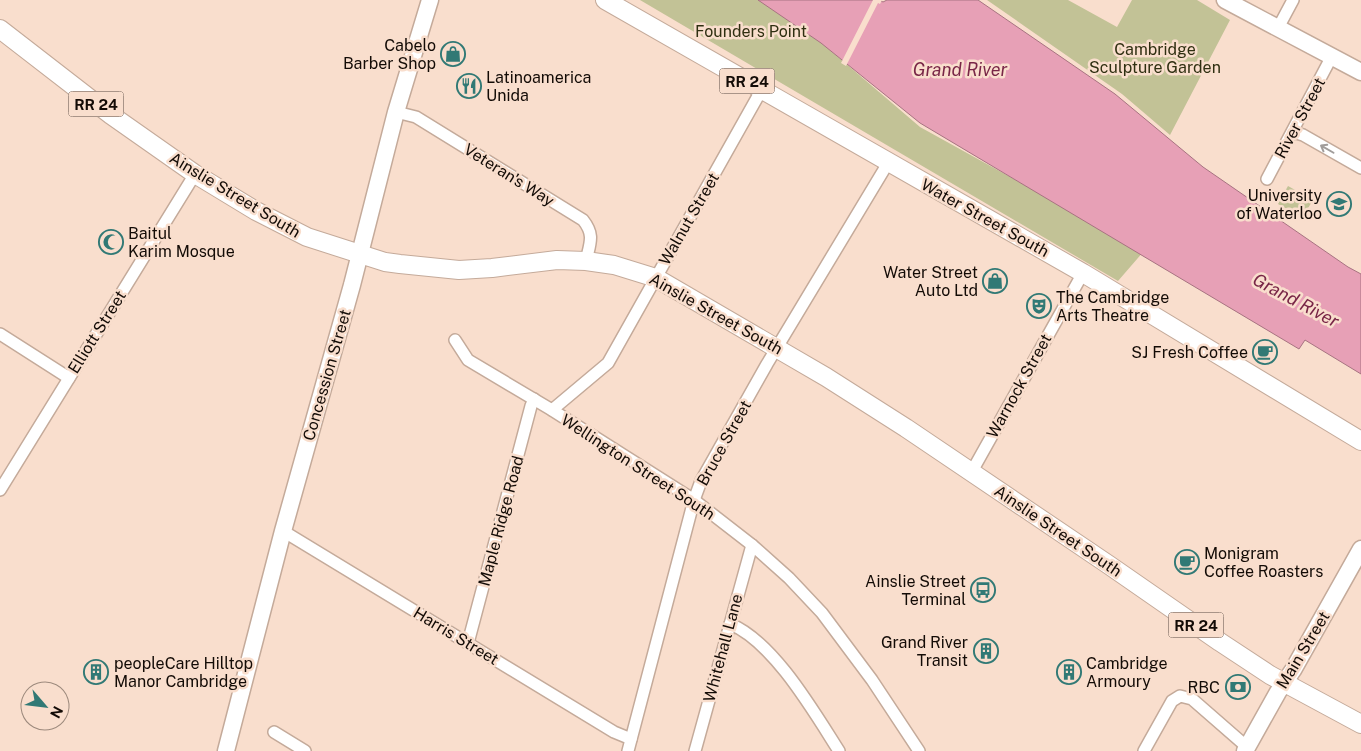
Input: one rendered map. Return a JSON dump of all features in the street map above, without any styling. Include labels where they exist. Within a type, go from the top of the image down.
[{"type":"main road","name":"Concession Street","points":[[226,751],[283,531],[360,254],[396,112],[430,0]]},
{"type":"main road","name":"Water Street South","points":[[605,0],[1083,273],[1361,441]]},
{"type":"main road","points":[[1225,0],[1361,72]]},
{"type":"main road","name":"Ainslie Street South","points":[[0,29],[111,115],[195,174],[285,227],[307,237],[385,262],[400,264],[459,270],[557,260],[586,261],[614,265],[656,278],[826,377],[1110,565],[1220,642],[1285,682]]},
{"type":"main road","name":"Main Street","points":[[1246,749],[1361,549]]},
{"type":"main road","name":"RR 24","points":[[1285,682],[1361,724]]},
{"type":"street","points":[[1278,28],[1293,0]]},
{"type":"street","name":"River Street","points":[[1267,179],[1332,56]]},
{"type":"street","name":"Walnut Street","points":[[552,410],[608,363],[762,89]]},
{"type":"street","name":"Veteran's Way","points":[[396,112],[416,117],[583,220],[589,228],[592,237],[586,261]]},
{"type":"street","points":[[1293,132],[1303,135],[1361,168]]},
{"type":"street","name":"Bruce Street","points":[[628,751],[694,500],[701,480],[888,163]]},
{"type":"street","name":"Elliott Street","points":[[0,490],[5,473],[69,378],[195,174]]},
{"type":"street","name":"Warnock Street","points":[[971,473],[1083,273]]},
{"type":"street","points":[[0,334],[69,378]]},
{"type":"street","name":"Wellington Street South","points":[[454,340],[468,360],[552,410],[694,500],[752,545],[789,578],[822,613],[872,680],[919,751]]},
{"type":"street","name":"Maple Ridge Road","points":[[468,643],[534,399]]},
{"type":"street","name":"Harris Street","points":[[283,531],[614,732],[631,739]]},
{"type":"street","name":"Whitehall Lane","points":[[695,751],[752,545]]},
{"type":"street","points":[[730,624],[743,629],[771,655],[806,701],[839,751]]},
{"type":"street","points":[[1144,751],[1172,701],[1180,696],[1192,699],[1246,749]]},
{"type":"street","points":[[274,732],[305,751]]},
{"type":"green space","name":"Founders Point","points":[[640,0],[759,0],[816,38],[920,127],[1144,251],[1118,281]]},
{"type":"green space","name":"Cambridge Sculpture Garden","points":[[987,0],[1068,0],[1117,27],[1132,0],[1197,0],[1230,20],[1170,135],[1122,94]]},
{"type":"green space","points":[[1288,186],[1313,200],[1302,218],[1278,204]]},
{"type":"water","name":"Grand River","points":[[758,0],[879,0],[883,2],[887,0],[978,0],[1115,94],[1203,167],[1361,274],[1361,374],[1305,340],[1299,349],[920,123],[821,43]]},
{"type":"pier","points":[[873,0],[882,0],[880,4],[878,3],[846,66],[841,63]]},
{"type":"place","name":"Cabelo Barber Shop","points":[[453,54]]},
{"type":"place","name":"Latinoamerica Unida","points":[[469,86]]},
{"type":"place","name":"University of Waterloo","points":[[1339,204]]},
{"type":"place","name":"Baitul Karim Mosque","points":[[111,242]]},
{"type":"place","name":"Water Street Auto Ltd","points":[[995,281]]},
{"type":"place","name":"The Cambridge Arts Theatre","points":[[1039,306]]},
{"type":"place","name":"SJ Fresh Coffee","points":[[1265,352]]},
{"type":"place","name":"Monigram Coffee Roasters","points":[[1187,562]]},
{"type":"place","name":"Ainslie Street Terminal","points":[[983,590]]},
{"type":"place","name":"Grand River Transit","points":[[986,651]]},
{"type":"place","name":"peopleCare Hilltop Manor Cambridge","points":[[96,672]]},
{"type":"place","name":"Cambridge Armoury","points":[[1069,672]]},
{"type":"place","name":"RBC","points":[[1238,687]]}]
